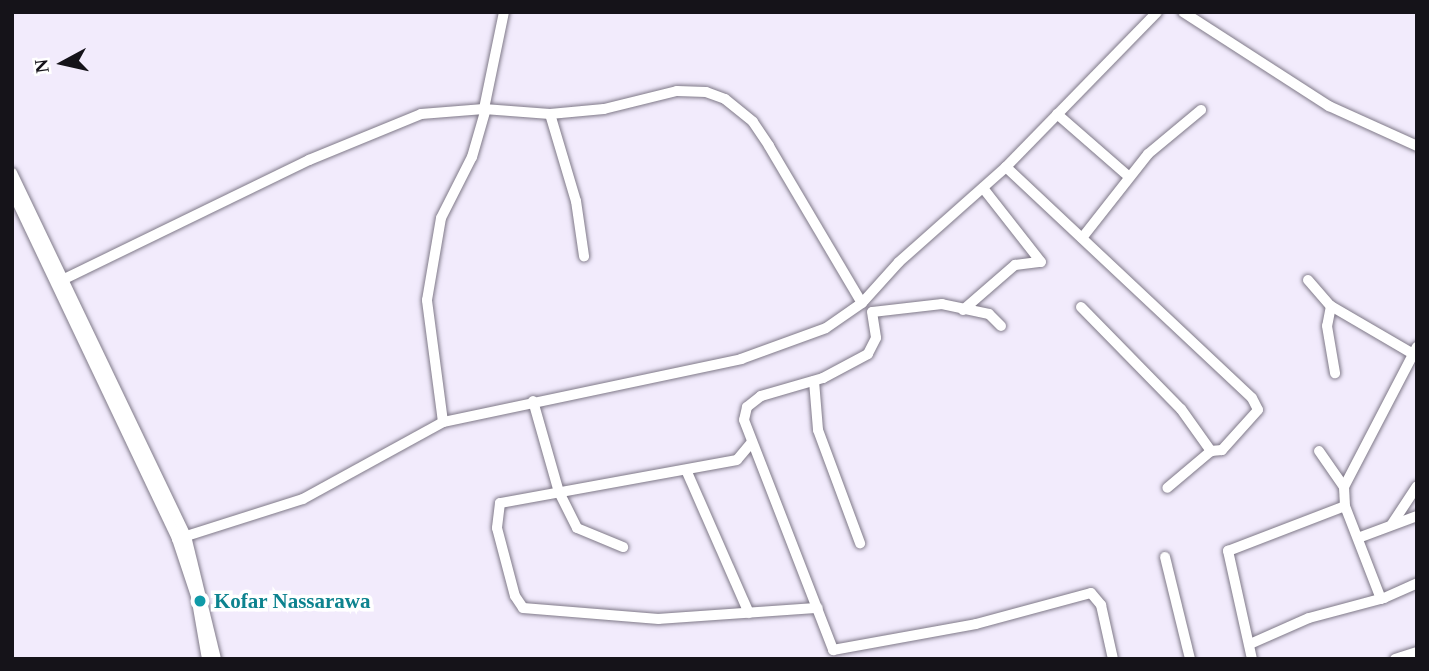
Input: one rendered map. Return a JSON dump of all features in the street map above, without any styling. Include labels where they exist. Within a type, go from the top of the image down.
[{"type":"street","points":[[443,422],[427,300],[441,218],[472,157],[504,12]]},
{"type":"street","points":[[181,537],[303,499],[443,422],[774,349],[826,328],[862,303],[899,262],[1006,167],[1157,12]]},
{"type":"street","points":[[1183,12],[1329,106],[1417,146]]},
{"type":"street","points":[[61,281],[309,160],[421,114],[484,110],[550,114],[604,109],[677,91],[706,92],[725,99],[752,122],[862,303]]},
{"type":"street","points":[[1082,238],[1128,176],[1201,110]]},
{"type":"street","points":[[550,114],[576,201],[584,256]]},
{"type":"street","points":[[1057,114],[1128,176]]},
{"type":"street","points":[[1006,167],[1252,398],[1256,416],[1222,450],[1211,451],[1167,488]]},
{"type":"street","points":[[12,173],[181,537],[216,659]]},
{"type":"street","points":[[963,310],[1015,265],[1041,262],[983,188]]},
{"type":"street","points":[[12,191],[61,281]]},
{"type":"street","points":[[1308,280],[1331,306],[1414,355],[1344,487],[1345,506],[1381,599]]},
{"type":"street","points":[[1001,326],[989,314],[942,304],[872,312],[876,338],[868,354],[814,382],[761,396],[747,407],[744,420],[833,650],[976,624],[1091,593],[1101,606],[1113,659]]},
{"type":"street","points":[[1331,306],[1327,326],[1335,373]]},
{"type":"street","points":[[1081,307],[1181,409],[1211,451]]},
{"type":"street","points":[[814,382],[818,430],[860,543]]},
{"type":"street","points":[[533,401],[559,492],[577,528],[623,547]]},
{"type":"street","points":[[752,442],[737,460],[687,472],[500,503],[497,528],[523,608],[659,619],[818,608]]},
{"type":"street","points":[[1319,451],[1344,487]]},
{"type":"street","points":[[687,472],[749,613]]},
{"type":"street","points":[[1392,525],[1417,486]]},
{"type":"street","points":[[1252,659],[1228,551],[1345,506]]},
{"type":"street","points":[[1358,538],[1417,516]]},
{"type":"street","points":[[181,537],[196,596],[207,659]]},
{"type":"street","points":[[1165,557],[1191,659]]},
{"type":"street","points":[[1250,644],[1310,618],[1381,599],[1417,583]]},
{"type":"street","points":[[1395,659],[1417,652]]},
{"type":"place","name":"Kofar Nassarawa","points":[[200,601]]}]
